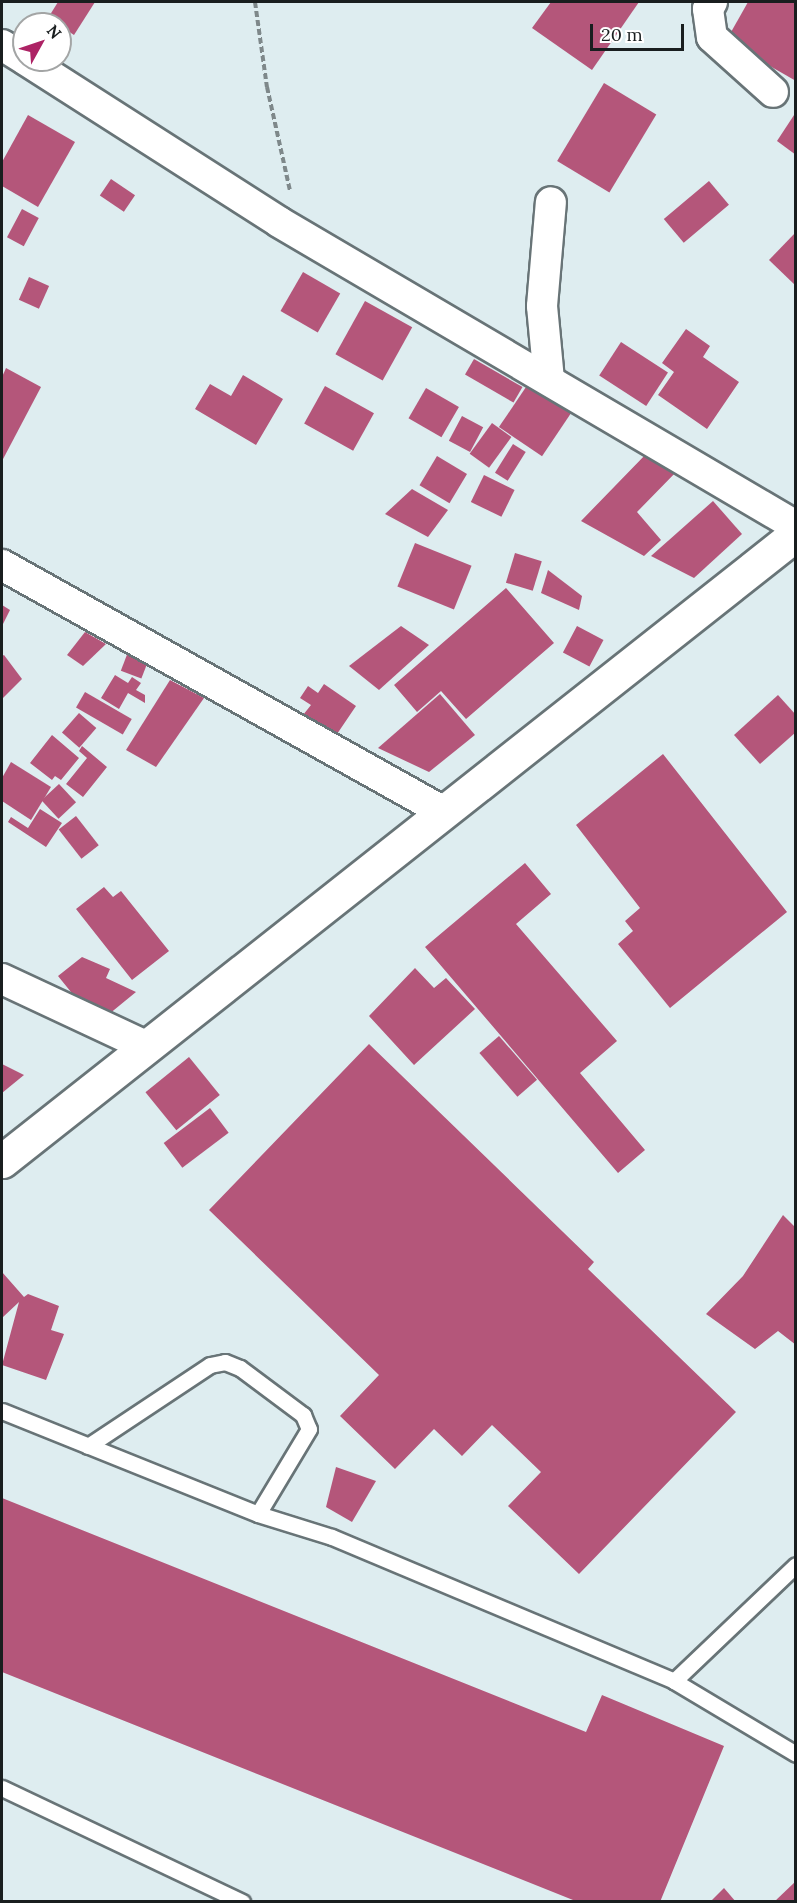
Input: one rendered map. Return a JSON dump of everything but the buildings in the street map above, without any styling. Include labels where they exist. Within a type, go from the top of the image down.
[{"type":"street","points":[[712,2],[708,9],[712,37],[773,92]]},
{"type":"street","points":[[45,72],[299,233],[795,526]]},
{"type":"street","points":[[549,380],[542,306],[551,202]]},
{"type":"street","points":[[2,1161],[795,534]]},
{"type":"street","points":[[2,565],[444,812]]},
{"type":"street","points":[[2,979],[148,1047]]},
{"type":"lane","points":[[87,1446],[210,1365],[225,1362],[240,1368],[303,1415],[309,1429],[258,1514]]},
{"type":"lane","points":[[2,1411],[258,1514],[332,1538],[674,1681],[795,1754]]},
{"type":"lane","points":[[674,1681],[795,1565]]},
{"type":"lane","points":[[2,1788],[242,1902]]},
{"type":"path","points":[[255,2],[267,87],[299,233]]}]
